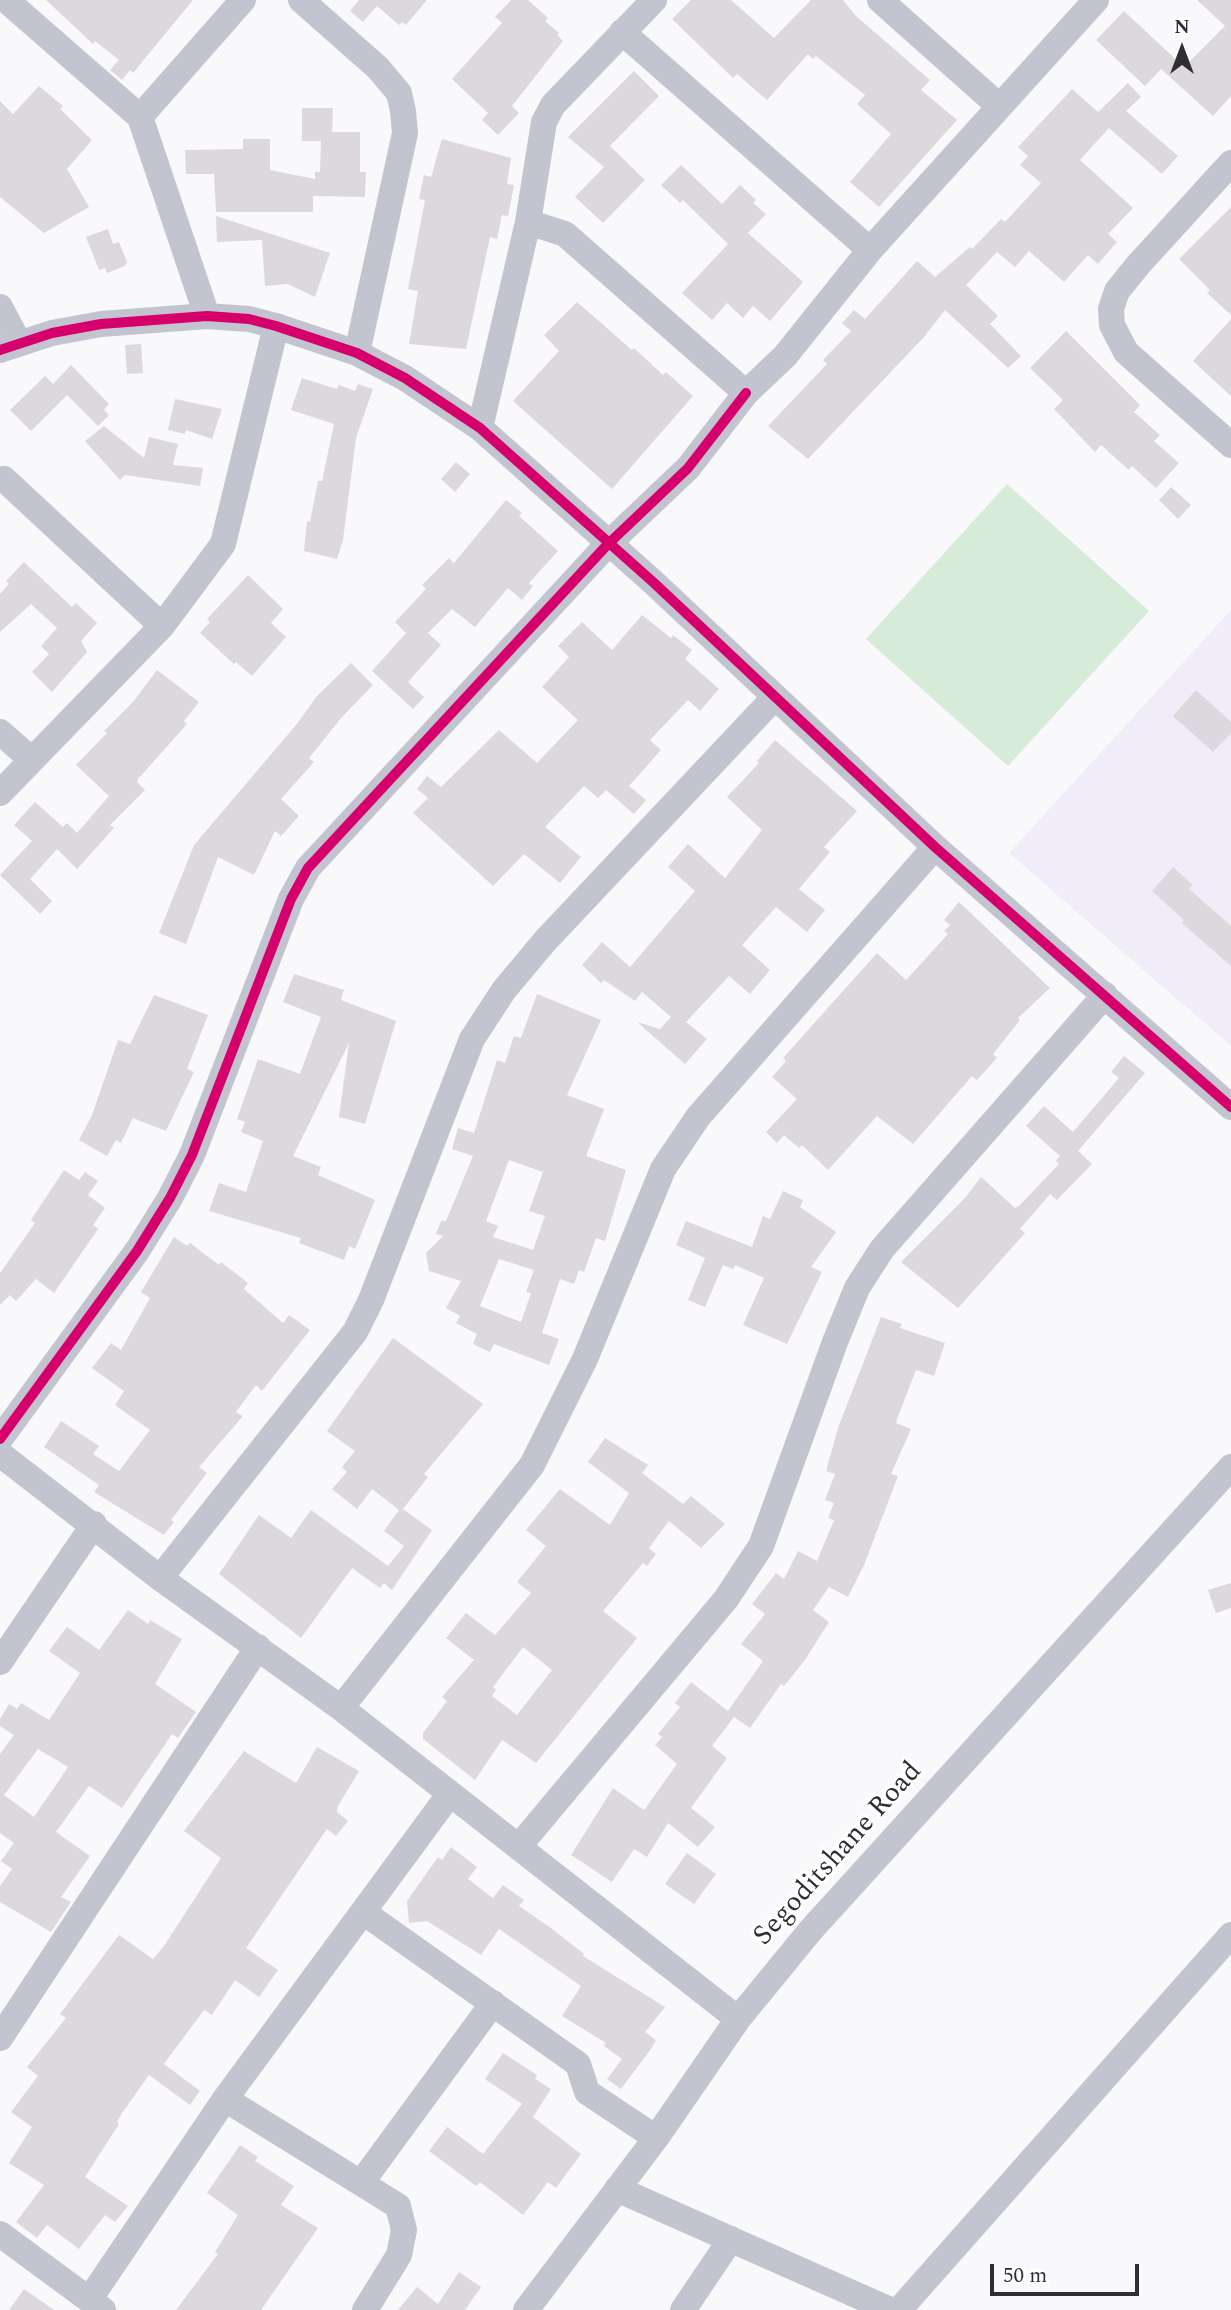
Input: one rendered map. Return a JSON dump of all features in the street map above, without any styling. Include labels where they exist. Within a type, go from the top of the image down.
[{"type":"street","points":[[6,0],[139,117],[207,316]]},
{"type":"street","points":[[139,117],[243,0]]},
{"type":"street","points":[[301,0],[377,68],[398,93],[403,111],[405,133],[357,353]]},
{"type":"street","points":[[480,428],[528,222],[544,122],[553,105],[654,0]]},
{"type":"street","points":[[880,0],[999,106]]},
{"type":"street","points":[[0,1439],[137,1251],[170,1198],[192,1155],[291,899],[308,868],[608,544],[688,468],[746,393],[785,356],[870,250],[1096,0]]},
{"type":"street","points":[[622,32],[870,250]]},
{"type":"street","points":[[1228,171],[1117,291],[1111,309],[1112,325],[1126,352],[1231,445]]},
{"type":"street","points":[[528,222],[565,234],[746,393]]},
{"type":"street","points":[[0,307],[9,347],[52,333],[101,324],[207,316],[276,326],[357,353],[405,378],[480,428],[653,582],[935,847],[1231,1107]]},
{"type":"street","points":[[0,793],[162,626],[213,558],[228,533],[276,326]]},
{"type":"street","points":[[4,479],[162,626]]},
{"type":"street","points":[[160,1578],[355,1332],[371,1300],[472,1039],[504,990],[545,941],[774,698]]},
{"type":"street","points":[[0,732],[32,760]]},
{"type":"street","points":[[341,1708],[532,1465],[585,1359],[663,1169],[698,1117],[935,847]]},
{"type":"street","points":[[519,1846],[726,1599],[761,1546],[857,1288],[882,1249],[1105,995]]},
{"type":"street","points":[[0,1454],[94,1524],[160,1578],[341,1708],[738,2019]]},
{"type":"street","name":"Segoditshane Road","points":[[526,2310],[656,2138],[738,2019],[810,1931],[1231,1467]]},
{"type":"street","points":[[0,1662],[94,1524]]},
{"type":"street","points":[[0,2038],[258,1647]]},
{"type":"street","points":[[0,2234],[96,2305],[225,2099],[449,1795]]},
{"type":"street","points":[[363,1912],[578,2064],[587,2092],[656,2138]]},
{"type":"street","points":[[899,2310],[1231,1935]]},
{"type":"street","points":[[361,2183],[493,2003]]},
{"type":"street","points":[[225,2099],[398,2206],[404,2230],[400,2255],[365,2310]]},
{"type":"street","points":[[617,2189],[890,2310]]},
{"type":"street","points":[[683,2310],[731,2239]]},
{"type":"shaded area","points":[[1231,610],[1231,1046],[1009,853]]},
{"type":"green space","points":[[1007,484],[1149,611],[1008,766],[866,639]]},
{"type":"building","points":[[46,0],[193,0],[133,73],[130,70],[122,80],[110,70],[119,60],[95,41],[93,44]]},
{"type":"building","points":[[359,0],[427,0],[406,25],[402,22],[399,25],[377,6],[363,22],[350,11]]},
{"type":"building","points":[[511,0],[528,0],[548,18],[545,21],[559,33],[557,35],[563,41],[512,106],[519,113],[498,135],[482,120],[488,113],[452,79],[502,23],[495,17]]},
{"type":"building","points":[[691,0],[731,0],[774,38],[811,0],[843,0],[856,16],[930,80],[921,90],[957,120],[879,207],[850,182],[891,134],[857,104],[865,95],[816,56],[813,59],[808,54],[767,100],[737,74],[733,78],[672,19]]},
{"type":"building","points":[[1197,0],[1231,0],[1231,96],[1213,116],[1161,69],[1145,86],[1096,40],[1124,11],[1184,67],[1225,26]]},
{"type":"building","points":[[634,71],[659,96],[610,146],[645,180],[603,223],[575,197],[604,167],[568,137]]},
{"type":"building","points":[[1128,83],[1141,97],[1126,111],[1178,156],[1162,174],[1109,128],[1080,160],[1133,208],[1108,234],[1117,242],[1098,264],[1088,255],[1064,282],[1029,251],[1015,267],[997,252],[966,285],[998,316],[990,324],[1021,356],[1008,368],[945,310],[924,337],[808,459],[768,426],[827,364],[823,360],[851,331],[842,323],[854,310],[865,319],[917,261],[935,277],[970,247],[972,249],[1001,219],[1005,222],[1041,183],[1020,165],[1028,156],[1018,147],[1072,89],[1098,112]]},
{"type":"building","points":[[39,86],[63,106],[60,109],[92,140],[67,169],[89,207],[44,233],[0,197],[0,101],[13,114]]},
{"type":"building","points":[[302,108],[333,108],[332,132],[360,132],[360,172],[366,172],[365,197],[313,196],[313,212],[216,212],[214,174],[186,174],[185,150],[243,149],[243,139],[270,139],[270,170],[315,179],[315,172],[320,172],[321,141],[302,141]]},
{"type":"building","points":[[442,139],[511,158],[507,184],[514,185],[508,216],[502,215],[497,239],[490,237],[466,349],[409,344],[418,291],[408,289],[425,200],[419,199],[424,175],[431,177]]},
{"type":"building","points":[[681,165],[722,204],[740,185],[756,200],[753,203],[766,214],[748,233],[803,282],[770,321],[753,306],[743,318],[727,303],[712,320],[682,293],[728,244],[683,200],[680,203],[661,185]]},
{"type":"building","points":[[1231,207],[1231,315],[1207,293],[1210,290],[1179,259]]},
{"type":"building","points":[[216,216],[330,253],[315,297],[288,284],[265,286],[262,240],[217,242]]},
{"type":"building","points":[[108,229],[113,244],[119,242],[127,262],[125,266],[107,273],[105,268],[99,270],[86,237]]},
{"type":"building","points":[[577,302],[632,350],[634,348],[663,375],[666,372],[693,396],[612,489],[513,401],[559,351],[544,335]]},
{"type":"building","points":[[1231,319],[1231,396],[1193,361]]},
{"type":"building","points":[[1066,331],[1140,405],[1134,412],[1160,435],[1154,441],[1179,463],[1156,488],[1132,466],[1129,470],[1101,445],[1095,452],[1054,409],[1063,400],[1030,368]]},
{"type":"building","points":[[141,344],[143,373],[127,374],[125,345]]},
{"type":"building","points":[[71,365],[109,404],[104,410],[109,415],[98,426],[67,395],[31,431],[10,410],[45,376],[53,384]]},
{"type":"building","points":[[302,378],[337,389],[339,385],[355,391],[358,384],[373,389],[356,438],[343,540],[337,559],[304,551],[307,521],[310,522],[318,481],[322,481],[334,424],[291,410]]},
{"type":"building","points":[[175,399],[222,409],[212,439],[186,430],[185,434],[168,430]]},
{"type":"building","points":[[104,426],[144,458],[149,437],[178,444],[173,465],[203,468],[200,486],[125,475],[120,480],[85,441]]},
{"type":"building","points":[[456,462],[470,474],[455,492],[441,479]]},
{"type":"building","points":[[1171,487],[1191,505],[1178,519],[1159,500]]},
{"type":"building","points":[[506,500],[522,513],[519,516],[558,551],[529,583],[533,586],[522,600],[508,588],[475,627],[452,609],[428,633],[441,645],[408,682],[424,697],[413,709],[372,671],[406,633],[395,622],[426,589],[422,585],[449,558],[454,563]]},
{"type":"building","points":[[24,562],[72,607],[76,603],[97,623],[81,641],[87,652],[52,692],[32,672],[49,654],[41,646],[57,628],[31,604],[0,632],[0,594],[9,584],[6,581]]},
{"type":"building","points":[[248,575],[283,609],[271,623],[286,637],[252,676],[236,662],[234,664],[200,633],[210,622],[207,619]]},
{"type":"building","points":[[642,615],[671,638],[673,635],[692,650],[685,659],[719,689],[700,711],[688,700],[650,740],[661,750],[629,786],[646,800],[634,814],[606,790],[598,798],[584,786],[545,827],[581,857],[560,883],[524,854],[493,886],[413,813],[428,798],[417,789],[427,776],[441,787],[499,730],[537,763],[578,720],[542,687],[569,657],[558,646],[582,622],[612,650]]},
{"type":"building","points":[[351,663],[373,685],[342,717],[309,758],[314,762],[281,799],[299,816],[281,836],[275,831],[254,875],[218,857],[186,944],[159,933],[194,845],[296,725],[317,696]]},
{"type":"building","points":[[157,670],[199,702],[184,721],[187,724],[139,778],[137,782],[145,790],[110,825],[114,828],[77,869],[57,849],[30,879],[52,901],[40,914],[0,875],[32,841],[14,825],[35,802],[63,827],[67,823],[77,833],[109,796],[76,765],[107,733],[104,731],[133,702]]},
{"type":"building","points":[[1196,690],[1231,722],[1231,733],[1213,752],[1173,716]]},
{"type":"building","points":[[775,740],[857,811],[824,847],[830,852],[799,889],[825,910],[807,932],[776,907],[742,945],[770,970],[750,994],[729,976],[686,1022],[707,1039],[685,1064],[637,1022],[660,1029],[671,1017],[642,992],[635,1001],[604,980],[601,983],[582,965],[602,942],[630,967],[695,891],[668,867],[688,844],[725,878],[762,830],[727,797],[759,763],[757,761]]},
{"type":"building","points":[[1173,867],[1193,885],[1189,889],[1231,926],[1231,966],[1182,923],[1184,920],[1152,891]]},
{"type":"building","points":[[959,902],[1050,988],[1018,1018],[1020,1020],[993,1054],[997,1058],[977,1080],[972,1076],[913,1144],[877,1116],[828,1170],[802,1145],[799,1148],[784,1135],[777,1143],[766,1132],[797,1099],[772,1077],[786,1061],[783,1058],[877,953],[906,980],[948,934],[944,931],[950,925],[944,920]]},
{"type":"building","points":[[294,974],[344,990],[341,1000],[396,1021],[365,1124],[339,1117],[349,1043],[293,1156],[321,1167],[318,1175],[375,1200],[355,1249],[349,1246],[344,1260],[299,1243],[301,1238],[209,1211],[219,1183],[246,1192],[263,1141],[241,1132],[245,1122],[237,1119],[258,1059],[300,1074],[321,1017],[283,1002]]},
{"type":"building","points":[[537,994],[601,1020],[567,1095],[604,1109],[586,1156],[626,1170],[605,1241],[596,1238],[584,1272],[579,1270],[574,1284],[560,1279],[542,1333],[559,1339],[549,1365],[494,1344],[490,1352],[473,1344],[477,1334],[456,1323],[460,1316],[446,1308],[461,1281],[429,1271],[426,1253],[443,1236],[436,1234],[441,1221],[446,1221],[473,1156],[452,1149],[458,1128],[474,1133],[497,1060],[505,1063],[514,1036],[521,1038]],"holes":[[[509,1160],[543,1172],[529,1211],[545,1216],[533,1250],[493,1237],[498,1226],[486,1221]],[[499,1259],[534,1270],[526,1292],[531,1293],[521,1322],[480,1306]]]},
{"type":"building","points":[[154,995],[208,1015],[187,1069],[194,1072],[166,1131],[133,1118],[121,1143],[116,1140],[107,1156],[79,1140],[92,1115],[118,1040],[130,1044]]},
{"type":"building","points":[[1124,1056],[1145,1073],[1078,1151],[1092,1164],[1057,1200],[1050,1194],[1020,1229],[1025,1233],[958,1308],[901,1262],[965,1198],[981,1177],[1015,1208],[1020,1205],[1059,1164],[1056,1161],[1060,1156],[1026,1126],[1044,1106],[1073,1132],[1119,1078],[1111,1072]]},
{"type":"building","points":[[64,1170],[79,1180],[85,1172],[98,1181],[88,1195],[105,1208],[93,1225],[98,1229],[54,1293],[36,1279],[16,1301],[10,1295],[0,1305],[0,1273],[35,1223],[31,1220]]},
{"type":"building","points":[[783,1191],[803,1200],[800,1207],[836,1232],[811,1267],[822,1272],[787,1344],[743,1325],[764,1278],[735,1265],[733,1269],[723,1265],[705,1307],[688,1300],[705,1258],[676,1245],[686,1221],[752,1247],[763,1216],[770,1219]]},
{"type":"building","points":[[174,1237],[187,1246],[190,1243],[219,1265],[221,1262],[248,1283],[244,1289],[283,1323],[289,1315],[310,1330],[262,1391],[256,1385],[236,1412],[243,1416],[199,1467],[207,1473],[171,1520],[174,1522],[164,1535],[94,1492],[99,1485],[44,1447],[61,1421],[99,1446],[93,1454],[119,1471],[150,1430],[115,1405],[124,1391],[92,1368],[111,1343],[121,1350],[150,1298],[141,1292]]},
{"type":"building","points":[[881,1317],[902,1324],[900,1328],[945,1343],[934,1376],[916,1370],[897,1419],[896,1423],[911,1429],[891,1474],[898,1476],[864,1565],[848,1597],[829,1587],[813,1610],[829,1622],[805,1660],[784,1686],[781,1684],[750,1728],[734,1717],[712,1746],[727,1758],[691,1808],[715,1827],[698,1847],[668,1823],[647,1857],[634,1849],[612,1882],[571,1855],[613,1788],[644,1810],[677,1764],[655,1745],[662,1737],[658,1734],[680,1707],[675,1703],[691,1682],[728,1711],[763,1661],[741,1644],[765,1614],[752,1604],[776,1573],[784,1579],[798,1551],[817,1561],[834,1520],[828,1518],[834,1503],[825,1500],[835,1474],[826,1471],[838,1428]]},
{"type":"building","points":[[393,1338],[483,1404],[424,1474],[428,1477],[403,1509],[432,1530],[392,1590],[384,1583],[380,1588],[352,1568],[301,1638],[219,1574],[259,1515],[291,1538],[311,1510],[388,1566],[404,1546],[384,1531],[399,1510],[372,1489],[357,1509],[332,1489],[347,1472],[342,1467],[355,1451],[327,1431]]},
{"type":"building","points":[[605,1438],[648,1465],[642,1473],[683,1504],[691,1496],[725,1524],[701,1548],[669,1521],[649,1548],[656,1554],[647,1566],[643,1563],[603,1611],[637,1638],[536,1763],[502,1740],[475,1780],[423,1739],[423,1733],[447,1701],[442,1697],[474,1660],[446,1638],[466,1613],[495,1635],[531,1593],[517,1582],[546,1546],[526,1530],[560,1489],[610,1525],[629,1493],[588,1462]],"holes":[[[523,1647],[552,1670],[517,1715],[492,1696],[496,1690],[493,1687]]]},
{"type":"building","points":[[1231,1583],[1231,1608],[1216,1613],[1208,1590]]},
{"type":"building","points":[[128,1610],[148,1624],[150,1620],[182,1639],[155,1684],[196,1712],[178,1738],[172,1734],[122,1808],[89,1786],[56,1832],[90,1856],[61,1897],[71,1902],[51,1932],[0,1902],[0,1886],[12,1869],[1,1861],[14,1843],[0,1833],[0,1754],[14,1735],[0,1726],[0,1719],[9,1704],[17,1709],[21,1703],[49,1720],[80,1673],[49,1651],[67,1627],[99,1650]],"holes":[[[38,1749],[68,1767],[34,1817],[4,1795]]]},
{"type":"building","points":[[317,1747],[359,1771],[338,1806],[337,1812],[348,1821],[336,1836],[327,1829],[246,1948],[278,1970],[259,1997],[235,1980],[212,2015],[204,2010],[164,2064],[200,2091],[190,2105],[149,2075],[122,2113],[117,2122],[119,2124],[85,2177],[128,2206],[115,2222],[105,2215],[79,2249],[47,2225],[37,2238],[16,2222],[44,2185],[9,2163],[32,2127],[11,2112],[38,2076],[27,2067],[66,2018],[60,2014],[119,1935],[153,1959],[164,1946],[221,1858],[184,1831],[244,1751],[296,1783]]},
{"type":"building","points":[[451,1847],[477,1867],[468,1879],[493,1898],[503,1885],[524,1900],[519,1906],[551,1928],[584,1954],[583,1956],[665,2007],[645,2032],[656,2040],[621,2089],[607,2079],[622,2059],[604,2046],[606,2043],[562,2016],[581,1986],[499,1929],[481,1955],[427,1921],[409,1923],[407,1901],[438,1857],[442,1860]]},
{"type":"building","points":[[687,1853],[716,1874],[694,1904],[665,1884]]},
{"type":"building","points":[[503,2053],[537,2075],[535,2079],[551,2089],[533,2117],[581,2154],[556,2188],[548,2182],[523,2215],[480,2182],[476,2186],[429,2151],[447,2127],[483,2154],[522,2104],[485,2079]]},
{"type":"building","points":[[240,2145],[258,2157],[255,2161],[294,2186],[281,2205],[318,2228],[261,2310],[176,2310],[218,2254],[215,2252],[238,2215],[207,2193]]},
{"type":"building","points":[[459,2272],[481,2287],[465,2310],[398,2310],[417,2287],[438,2304]]},
{"type":"building","points":[[24,2289],[54,2310],[9,2310]]},
{"type":"cycle path","points":[[0,350],[52,333],[101,324],[207,316],[249,319],[276,326],[357,353],[405,378],[480,428],[653,582],[935,847],[1231,1107]]},
{"type":"cycle path","points":[[0,1439],[137,1251],[170,1198],[192,1155],[291,899],[308,868],[608,544],[688,468],[746,393]]}]
